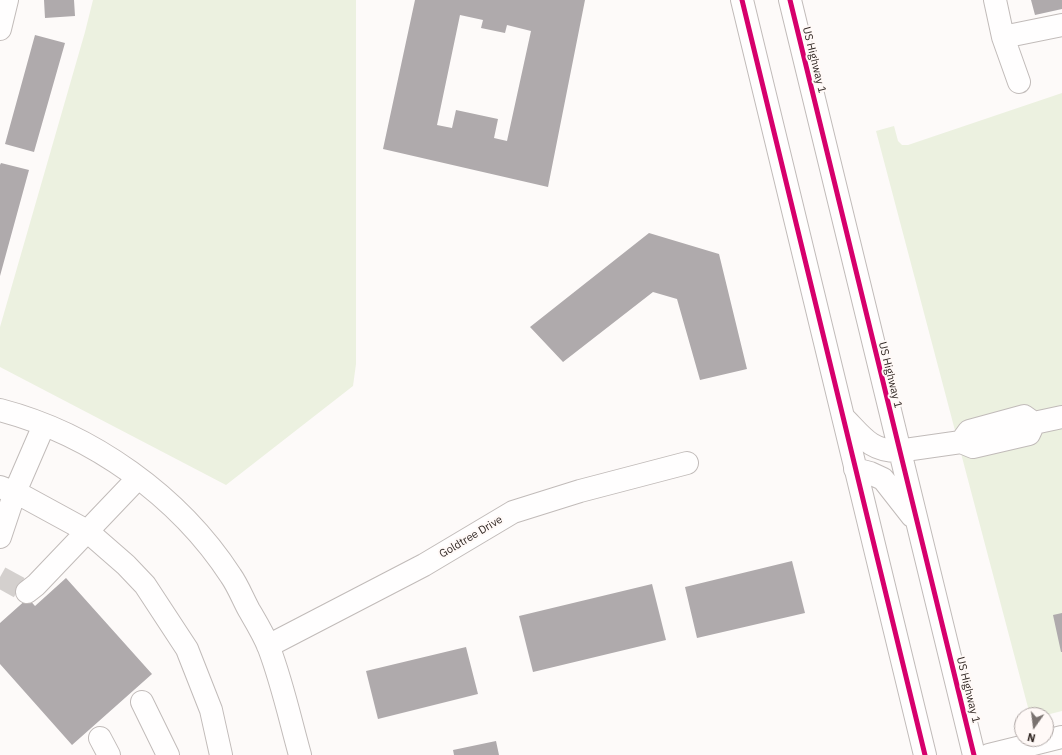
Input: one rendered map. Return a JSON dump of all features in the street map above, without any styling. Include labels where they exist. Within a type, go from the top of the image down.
[{"type":"main road","points":[[0,29],[7,0]]},
{"type":"main road","points":[[742,0],[925,755]]},
{"type":"main road","name":"US Highway 1","points":[[790,0],[898,451],[974,755]]},
{"type":"main road","points":[[995,0],[1004,37],[1019,82]]},
{"type":"main road","points":[[1004,37],[1062,25]]},
{"type":"main road","points":[[0,410],[44,425],[106,455],[138,478],[168,504],[202,537],[231,576],[268,646],[300,755]]},
{"type":"main road","points":[[843,417],[873,447],[884,451],[898,451],[961,442],[973,447],[1029,434],[1034,423],[1062,417]]},
{"type":"main road","points":[[0,537],[8,490],[44,425]]},
{"type":"main road","name":"Goldtree Drive","points":[[268,646],[424,565],[513,512],[580,491],[687,463]]},
{"type":"main road","points":[[855,469],[870,472],[883,479],[916,522]]},
{"type":"main road","points":[[27,592],[36,586],[138,478]]},
{"type":"main road","points":[[8,490],[87,531],[126,564],[145,585],[187,649],[211,710],[221,755]]},
{"type":"main road","points":[[142,702],[168,755]]},
{"type":"main road","points":[[989,755],[1062,738]]},
{"type":"green space","points":[[93,0],[356,0],[356,364],[353,386],[226,485],[0,367],[0,327]]},
{"type":"green space","points":[[1062,93],[1062,711],[1054,713],[1054,707],[1028,707],[876,131],[894,126],[898,141],[902,145],[908,145]]},
{"type":"building","points":[[44,0],[74,0],[75,16],[45,18]]},
{"type":"building","points":[[415,0],[585,0],[548,187],[383,149]],"holes":[[[460,15],[483,20],[481,28],[505,33],[507,25],[531,31],[507,141],[494,138],[498,119],[456,110],[452,128],[437,125]]]},
{"type":"building","points":[[1031,0],[1062,0],[1062,9],[1035,15]]},
{"type":"building","points":[[35,35],[65,43],[34,152],[5,144]]},
{"type":"building","points":[[1,163],[29,170],[0,276],[0,165]]},
{"type":"building","points":[[649,233],[719,254],[747,369],[700,380],[677,299],[653,292],[563,362],[530,327]]},
{"type":"building","points":[[792,561],[805,613],[697,638],[685,587]]},
{"type":"building","points":[[66,578],[152,674],[72,745],[0,664],[0,623],[28,598],[35,606]]},
{"type":"building","points":[[652,584],[666,640],[533,672],[519,616]]},
{"type":"building","points":[[1062,613],[1062,652],[1061,652],[1053,615]]},
{"type":"building","points":[[466,647],[478,694],[378,719],[366,671]]},
{"type":"building","points":[[496,741],[499,755],[454,755],[453,750]]},
{"type":"tunnel","points":[[0,577],[27,592]]},
{"type":"cycle path","points":[[742,0],[925,755]]},
{"type":"cycle path","points":[[790,0],[974,755]]}]
